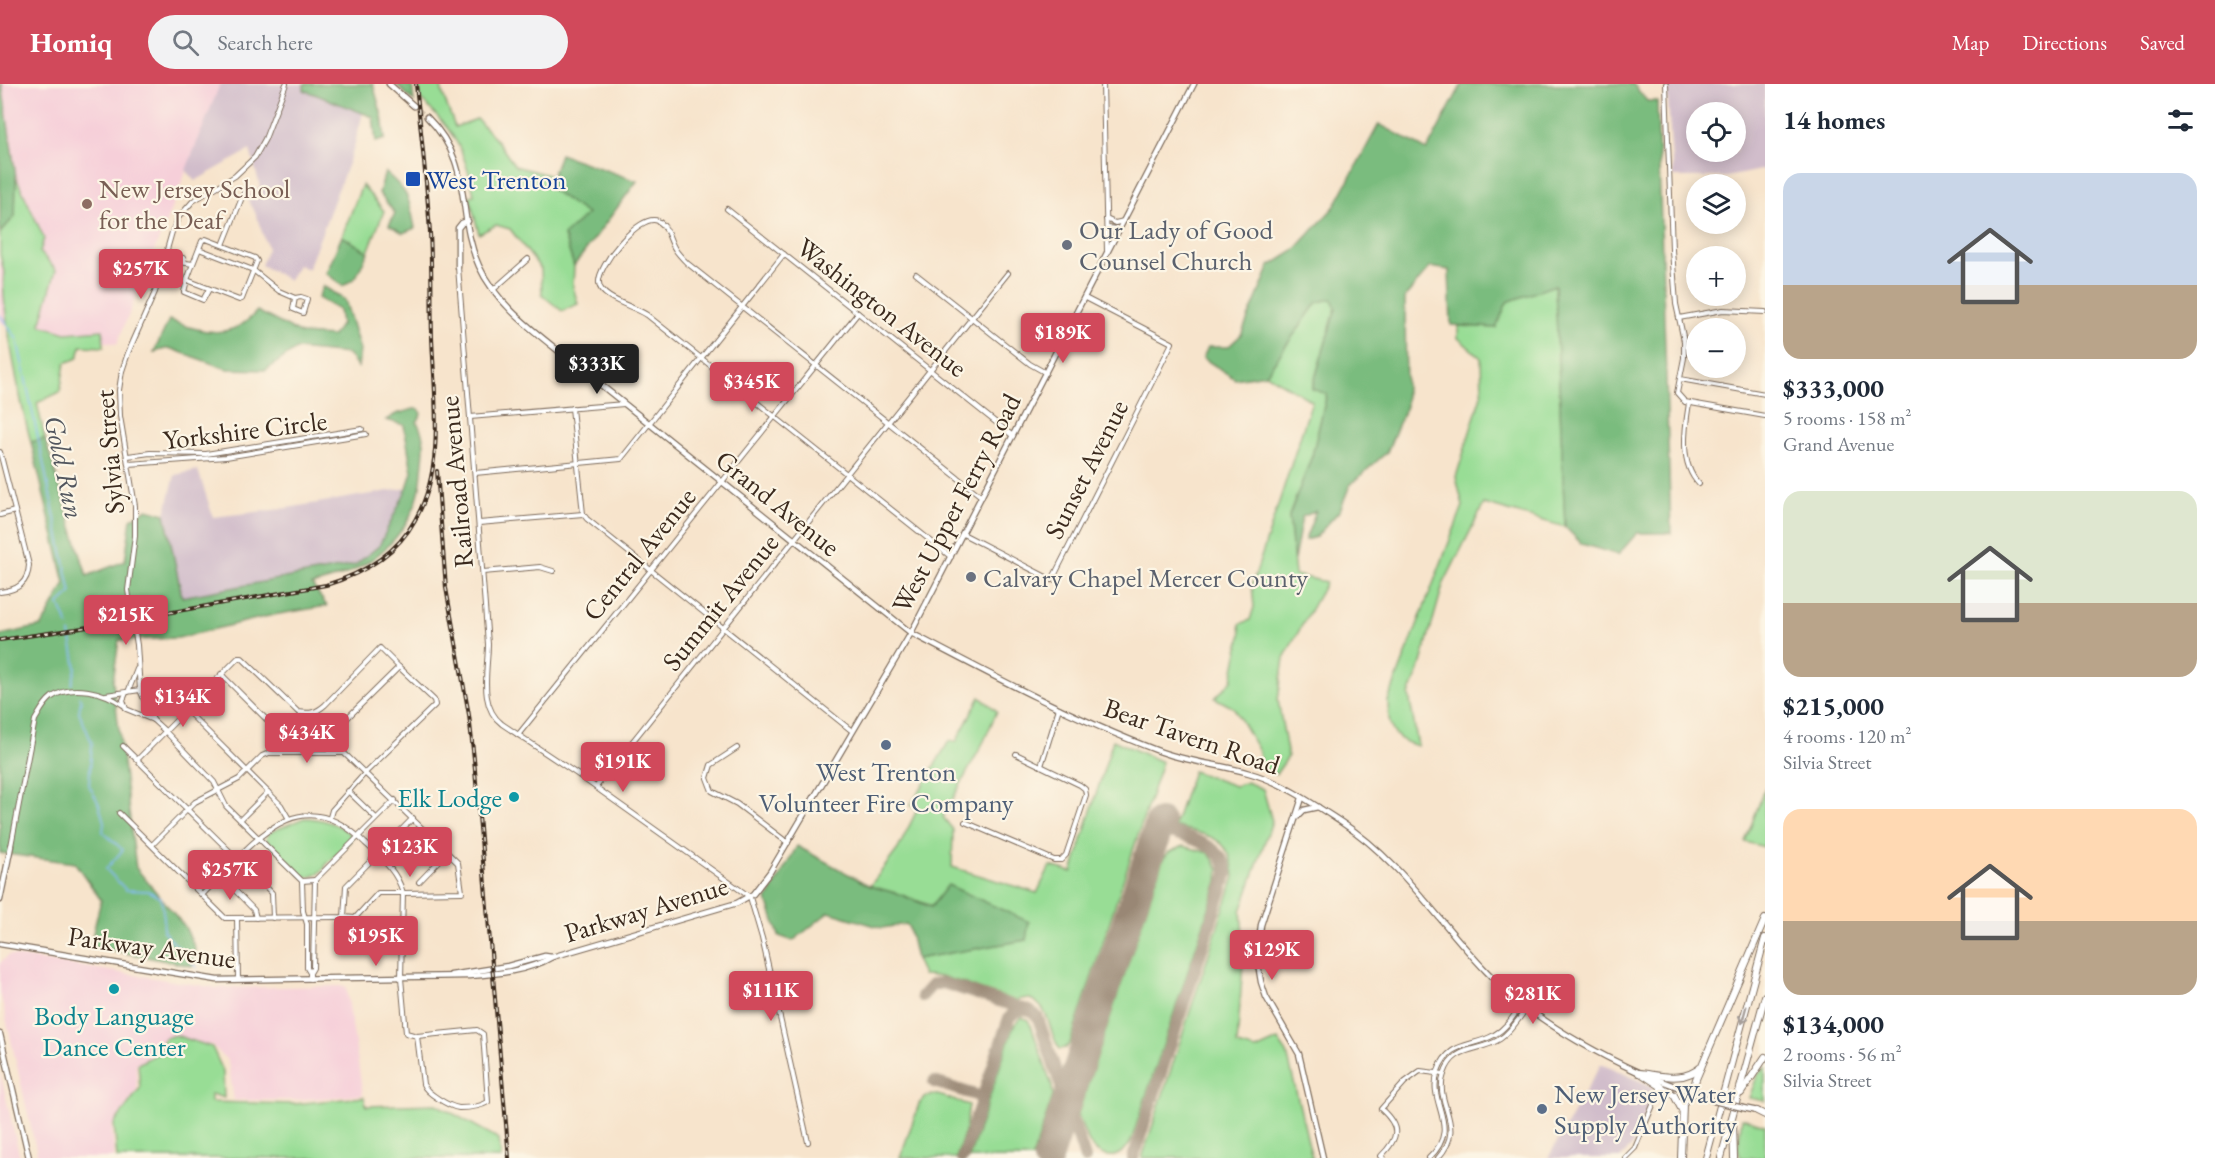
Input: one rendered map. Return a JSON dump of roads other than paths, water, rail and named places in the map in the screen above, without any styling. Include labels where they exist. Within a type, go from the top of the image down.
[{"type":"highway","points":[[1681,1158],[1685,1100],[1691,1093],[1765,919]]},
{"type":"highway","points":[[1706,1158],[1765,938]]},
{"type":"highway","points":[[1721,1158],[1765,996]]},
{"type":"highway","points":[[1736,1102],[1765,1058]]},
{"type":"highway","points":[[1639,1073],[1680,1077],[1694,1072],[1703,1064]]},
{"type":"highway","points":[[1639,1073],[1662,1084],[1676,1098],[1683,1111]]},
{"type":"highway","points":[[1757,1111],[1765,1113]]},
{"type":"highway","points":[[1733,1113],[1734,1158]]},
{"type":"main road","points":[[389,84],[414,106]]},
{"type":"main road","name":"West Upper Ferry Road","points":[[750,897],[759,889],[788,843],[911,633],[1194,84]]},
{"type":"main road","name":"Grand Avenue","points":[[427,117],[446,138],[455,157],[478,264],[493,290],[539,334],[624,404],[911,633]]},
{"type":"main road","points":[[458,267],[458,228],[462,223],[468,221]]},
{"type":"main road","name":"Bear Tavern Road","points":[[911,633],[1059,707],[1155,750],[1247,772],[1268,780],[1318,807],[1357,833],[1382,854],[1484,970],[1522,1004],[1579,1042],[1639,1073]]},
{"type":"main road","points":[[1302,798],[1261,925],[1257,958],[1266,998],[1299,1054],[1323,1158]]},
{"type":"main road","points":[[1295,819],[1304,810],[1318,807]]},
{"type":"main road","points":[[0,900],[11,846]]},
{"type":"main road","name":"Parkway Avenue","points":[[0,944],[217,980],[310,976],[401,978],[469,976],[500,973],[540,963],[552,957],[737,903],[750,897]]},
{"type":"main road","points":[[0,1034],[29,1158]]},
{"type":"main road","points":[[1662,1084],[1714,1101],[1757,1111]]},
{"type":"street","name":"Sylvia Street","points":[[140,690],[137,645],[128,590],[135,523],[134,491],[120,416],[120,380],[128,353],[155,292],[167,257],[174,225],[188,206],[235,176],[255,157],[265,139],[286,84]]},
{"type":"street","points":[[1103,84],[1107,254]]},
{"type":"street","points":[[1666,84],[1672,250],[1676,304],[1684,350],[1677,393],[1685,402],[1765,416]]},
{"type":"street","points":[[223,245],[245,190]]},
{"type":"street","name":"Washington Avenue","points":[[727,209],[1014,436]]},
{"type":"street","points":[[1106,219],[1115,223],[1125,220]]},
{"type":"street","points":[[951,557],[643,313],[609,297],[602,291],[599,278],[609,259],[637,227],[646,220],[655,220],[665,227],[675,250],[687,263],[982,497]]},
{"type":"street","points":[[1107,228],[1120,229]]},
{"type":"street","points":[[187,280],[240,300],[257,261],[255,258],[223,245],[206,239],[202,241],[187,280],[184,292],[203,300],[209,289]]},
{"type":"street","points":[[199,249],[260,273],[274,289],[295,298],[301,297],[308,300],[303,313],[293,309],[295,298]]},
{"type":"street","points":[[475,473],[621,459],[784,254]]},
{"type":"street","points":[[167,257],[183,258],[185,262],[193,264]]},
{"type":"street","points":[[493,290],[528,259]]},
{"type":"street","name":"Railroad Avenue","points":[[458,267],[488,644],[488,706],[494,717],[519,735]]},
{"type":"street","name":"Summit Avenue","points":[[596,787],[1008,273]]},
{"type":"street","points":[[916,274],[1030,364],[1046,373]]},
{"type":"street","name":"Sunset Avenue","points":[[963,534],[1052,580],[1172,343],[1085,298]]},
{"type":"street","points":[[1679,318],[1723,310],[1765,312]]},
{"type":"street","name":"Central Avenue","points":[[519,735],[858,313]]},
{"type":"street","points":[[1680,379],[1765,394]]},
{"type":"street","points":[[1689,403],[1684,443],[1694,479],[1699,484]]},
{"type":"street","points":[[470,417],[624,404]]},
{"type":"street","points":[[572,408],[583,514],[586,519],[852,731]]},
{"type":"street","name":"Yorkshire Circle","points":[[128,456],[150,453],[206,454],[362,429]]},
{"type":"street","name":"Yorkshire Circle","points":[[129,464],[226,457],[366,434]]},
{"type":"street","points":[[0,454],[28,570],[23,584],[10,591],[0,592]]},
{"type":"street","points":[[0,515],[15,511]]},
{"type":"street","points":[[479,523],[583,514]]},
{"type":"street","points":[[483,572],[540,567],[553,571]]},
{"type":"street","points":[[138,759],[233,660],[242,658],[298,712],[310,714],[317,712],[325,705],[380,648],[434,700],[435,705],[348,791],[332,810],[330,818]]},
{"type":"street","points":[[334,753],[334,732],[399,667]]},
{"type":"street","points":[[124,706],[123,700],[137,668]]},
{"type":"street","points":[[220,674],[281,734],[284,753]]},
{"type":"street","points":[[121,693],[130,686]]},
{"type":"street","points":[[11,846],[35,720],[43,705],[51,698],[71,690],[105,695],[140,690],[153,720]]},
{"type":"street","points":[[105,695],[129,711],[137,712],[153,720],[165,731],[214,782],[226,806],[302,881],[307,968],[310,976]]},
{"type":"street","points":[[137,712],[146,705]]},
{"type":"street","points":[[1041,766],[1059,707]]},
{"type":"street","points":[[186,710],[281,805],[289,819]]},
{"type":"street","points":[[519,735],[750,897],[767,959],[808,1142]]},
{"type":"street","points":[[123,746],[272,893],[273,918]]},
{"type":"street","points":[[738,748],[711,765],[707,778],[709,787],[715,794],[737,804],[788,843]]},
{"type":"street","points":[[119,813],[153,844],[225,918],[355,918],[378,893],[462,892],[459,863],[344,753],[269,753],[262,756],[239,779],[195,802],[153,844]]},
{"type":"street","points":[[965,822],[1054,860],[1064,858],[1086,795],[1085,789],[1016,754]]},
{"type":"street","points":[[348,791],[376,818]]},
{"type":"street","points":[[240,820],[268,792]]},
{"type":"street","points":[[302,881],[315,880],[395,800]]},
{"type":"street","points":[[202,895],[258,838],[273,826],[305,815],[330,818],[344,825],[377,854],[399,879],[403,892],[401,978],[406,1033],[417,1036],[477,1030],[483,1034],[488,1102],[480,1106],[457,1108],[426,1091],[423,1084],[417,1036]]},
{"type":"street","points":[[344,917],[346,886],[413,818]]},
{"type":"street","points":[[419,882],[447,853]]},
{"type":"street","points":[[220,876],[254,910],[256,918]]},
{"type":"street","points":[[310,976],[313,968],[315,880]]},
{"type":"street","points":[[237,918],[238,980]]},
{"type":"street","points":[[1429,1158],[1438,1148],[1444,1130],[1437,1090],[1438,1073],[1447,1056],[1456,1048],[1488,1038],[1502,1030],[1522,1004]]},
{"type":"street","points":[[1438,1158],[1448,1143],[1451,1128],[1443,1088],[1444,1074],[1451,1060],[1460,1053],[1493,1043],[1506,1034],[1527,1008]]},
{"type":"street","points":[[1383,1158],[1381,1156],[1393,1144],[1396,1131],[1391,1119],[1381,1109],[1420,1071],[1444,1074]]},
{"type":"street","points":[[1625,1158],[1635,1148],[1662,1084]]},
{"type":"waterway","name":"Gold Run","points":[[0,315],[17,339],[71,593],[59,604],[69,627]]},
{"type":"waterway","name":"Gold Run","points":[[70,633],[76,668],[72,684]]},
{"type":"waterway","name":"Gold Run","points":[[79,697],[81,700],[79,712],[92,743],[89,785],[98,802],[104,822],[103,832],[123,850],[106,869],[126,890],[148,891],[161,898],[163,931],[197,968]]},
{"type":"tunnel","points":[[414,106],[427,117]]},
{"type":"railway","points":[[0,640],[326,585],[377,562],[407,532],[425,499],[435,454],[436,431],[430,233],[416,84]]},
{"type":"railway","points":[[437,471],[446,588],[469,715],[474,759],[509,1158]]},
{"type":"place","name":"West Trenton","points":[[413,179]]},
{"type":"place","name":"New Jersey School for the Deaf","points":[[87,204]]},
{"type":"place","name":"Our Lady of Good Counsel Church","points":[[1067,245]]},
{"type":"place","name":"Calvary Chapel Mercer County","points":[[971,577]]},
{"type":"place","name":"West Trenton Volunteer Fire Company","points":[[886,745]]},
{"type":"place","name":"Elk Lodge","points":[[514,797]]},
{"type":"place","name":"Body Language Dance Center","points":[[114,989]]},
{"type":"place","name":"New Jersey Water Supply Authority","points":[[1542,1109]]}]
